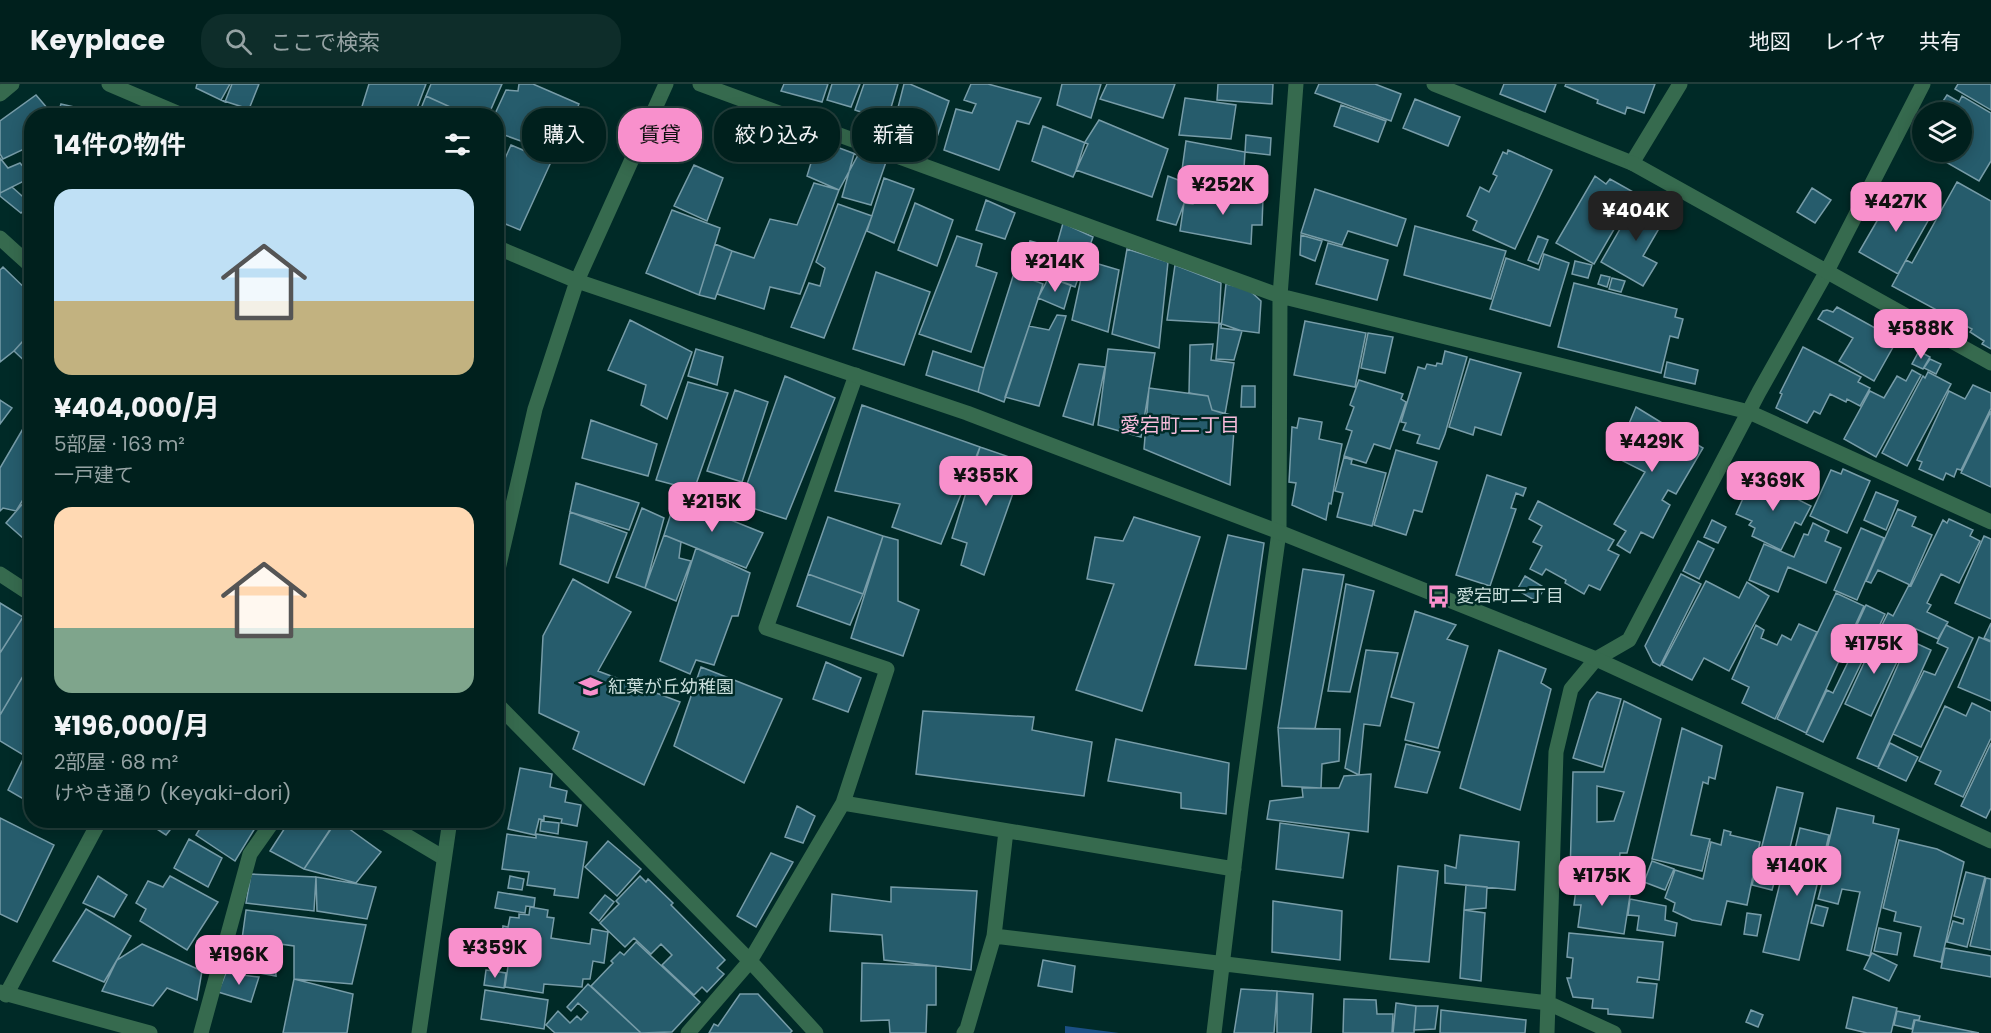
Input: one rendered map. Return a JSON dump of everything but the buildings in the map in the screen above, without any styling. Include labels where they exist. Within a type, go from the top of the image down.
[{"type":"street","points":[[0,94],[12,84]]},
{"type":"street","points":[[109,84],[165,108]]},
{"type":"street","points":[[504,543],[535,409],[577,281],[666,84]]},
{"type":"street","points":[[700,84],[1281,296],[1749,412],[1991,522]]},
{"type":"street","points":[[1214,1033],[1280,532],[1281,296],[1296,84]]},
{"type":"street","points":[[1434,84],[1632,163],[1991,363]]},
{"type":"street","points":[[1632,163],[1680,84]]},
{"type":"street","points":[[1547,1033],[1556,752],[1571,689],[1596,659],[1629,640],[1749,412],[1827,272],[1923,84]]},
{"type":"street","points":[[0,238],[24,260]]},
{"type":"street","points":[[504,250],[577,281],[967,413],[1280,532],[1596,659],[1991,841]]},
{"type":"street","points":[[688,1033],[750,962],[843,803],[887,669],[766,628],[856,375]]},
{"type":"street","points":[[0,574],[24,590]]},
{"type":"street","points":[[504,711],[750,962],[816,1033]]},
{"type":"street","points":[[843,803],[1234,869]]},
{"type":"street","points":[[96,828],[3,994],[150,1033]]},
{"type":"street","points":[[201,1033],[250,854],[268,828]]},
{"type":"street","points":[[393,828],[444,858]]},
{"type":"street","points":[[419,1033],[449,828]]},
{"type":"street","points":[[964,1033],[994,936],[1006,831]]},
{"type":"street","points":[[994,936],[1548,1004],[1614,1033]]},
{"type":"water","points":[[1065,1026],[1119,1033],[1065,1033]]},
{"type":"place","name":"愛宕町二丁目","points":[[1438,596]]},
{"type":"place","name":"紅葉が丘幼稚園","points":[[590,687]]},
{"type":"district","name":"愛宕町二丁目","points":[[1180,425]]}]
